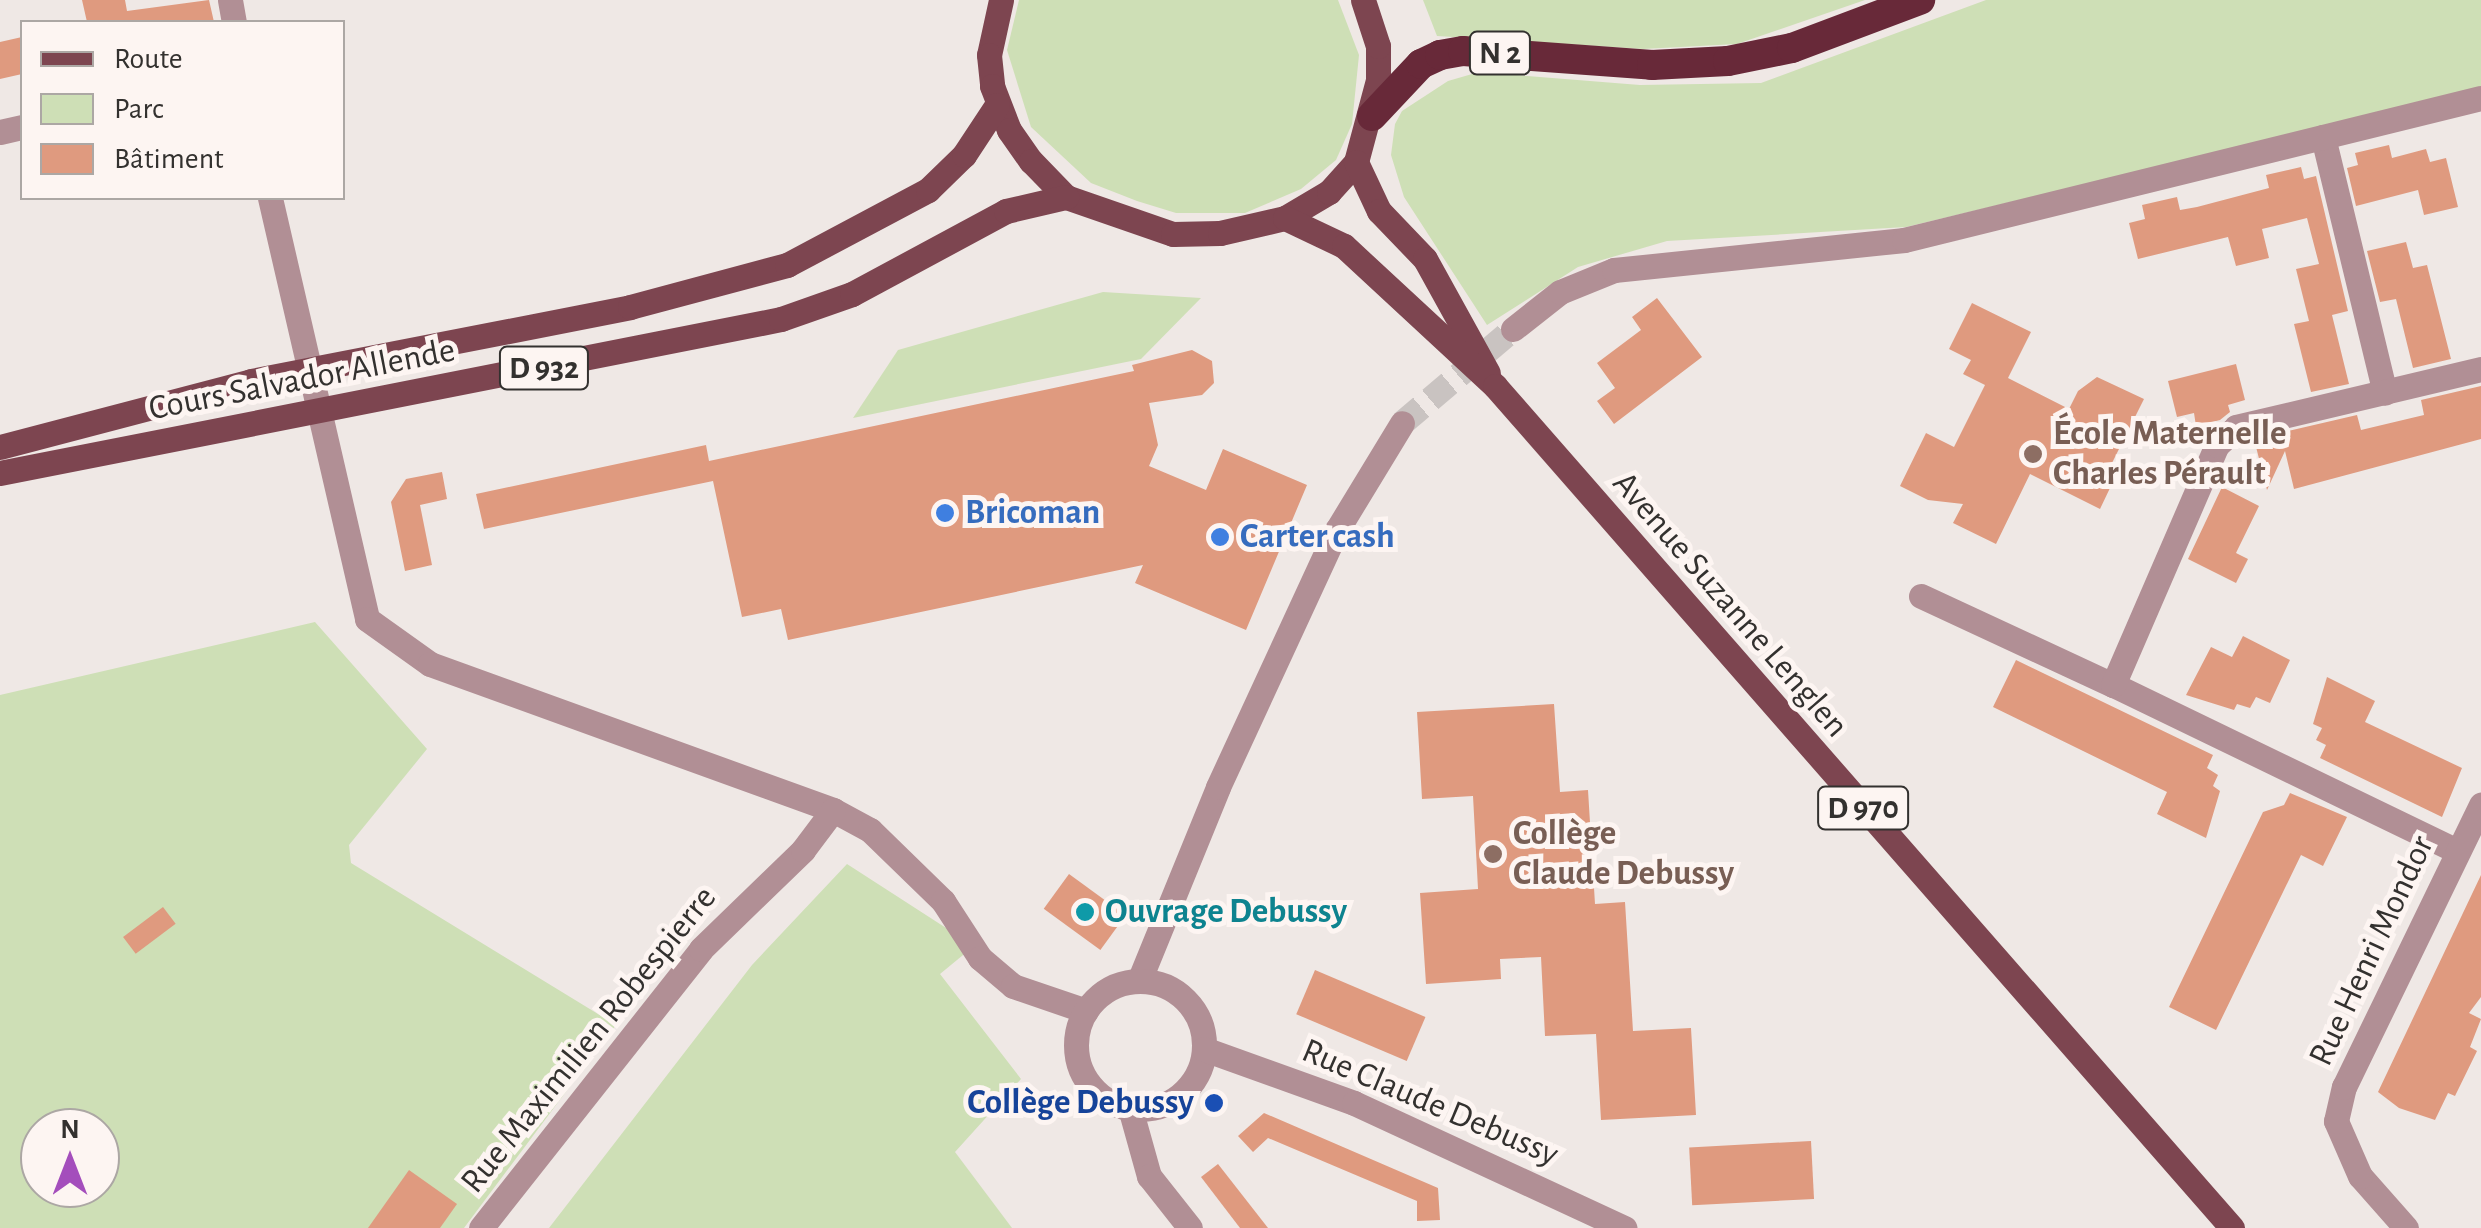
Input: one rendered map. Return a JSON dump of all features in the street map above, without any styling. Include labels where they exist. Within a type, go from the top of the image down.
[{"type":"highway","name":"N 2","points":[[1372,116],[1421,64],[1440,55],[1463,51],[1652,64],[1728,61],[1792,48],[1920,0]]},
{"type":"main road","points":[[1001,0],[989,55],[997,105],[1032,161],[1066,197],[1173,234],[1220,234],[1285,218],[1329,192],[1356,162],[1372,116],[1378,46],[1362,0]]},
{"type":"main road","name":"Cours Salvador Allende","points":[[0,447],[306,372],[630,307],[787,265],[928,190],[964,155],[997,105]]},
{"type":"main road","name":"Avenue Suzanne Lenglen","points":[[1356,162],[1379,211],[1425,259],[1495,386]]},
{"type":"main road","name":"Cours Salvador Allende","points":[[0,473],[318,415],[782,319],[852,294],[1006,210],[1066,197]]},
{"type":"main road","name":"Avenue Suzanne Lenglen","points":[[1285,218],[1344,246],[1495,386],[2232,1228]]},
{"type":"street","points":[[1513,329],[1560,292],[1614,270],[1904,240],[2481,98]]},
{"type":"street","points":[[2323,137],[2385,393]]},
{"type":"street","points":[[270,200],[306,372],[367,619],[430,664],[833,810],[870,830],[943,902],[980,958],[1014,986],[1086,1010]]},
{"type":"street","points":[[2114,685],[2217,444],[2236,426],[2481,369]]},
{"type":"street","points":[[1138,980],[1218,787],[1337,530],[1402,422]]},
{"type":"street","points":[[1920,596],[2458,851]]},
{"type":"street","name":"Rue Henri Mondor","points":[[2406,1228],[2360,1176],[2336,1121],[2344,1088],[2481,805]]},
{"type":"street","name":"Rue Maximilien Robespierre","points":[[481,1228],[701,950],[803,850],[833,810]]},
{"type":"street","points":[[1138,980],[1160,984],[1186,1001],[1202,1028],[1204,1049],[1188,1088],[1151,1108],[1130,1108],[1093,1088],[1076,1051],[1086,1010],[1109,990],[1138,980]]},
{"type":"street","name":"Rue Claude Debussy","points":[[1204,1049],[1354,1103],[1625,1228]]},
{"type":"street","points":[[1130,1108],[1149,1176],[1190,1228]]},
{"type":"green space","points":[[1019,0],[1338,0],[1359,55],[1352,124],[1336,160],[1301,189],[1245,213],[1176,213],[1137,201],[1091,183],[1031,127],[1007,50]]},
{"type":"green space","points":[[1423,0],[1865,0],[1737,44],[1643,49],[1437,36]]},
{"type":"green space","points":[[1986,0],[2481,0],[2481,90],[1906,227],[1667,241],[1578,267],[1487,325],[1404,197],[1391,155],[1395,124],[1402,111],[1448,81],[1479,72],[1640,85],[1761,83]]},
{"type":"green space","points":[[1103,292],[1201,298],[1141,359],[853,418],[898,350]]},
{"type":"green space","points":[[315,622],[427,749],[349,845],[351,863],[616,1025],[464,1228],[0,1228],[0,695]]},
{"type":"green space","points":[[847,864],[974,946],[940,974],[1021,1079],[955,1152],[1012,1228],[549,1228],[752,965]]},
{"type":"building","points":[[82,0],[125,0],[127,11],[209,0],[214,20],[87,20]]},
{"type":"building","points":[[20,37],[20,74],[0,79],[0,42]]},
{"type":"building","points":[[2389,145],[2392,158],[2426,149],[2430,162],[2446,158],[2458,207],[2424,215],[2418,190],[2356,206],[2347,168],[2358,165],[2355,153]]},
{"type":"building","points":[[2301,167],[2304,179],[2316,176],[2348,311],[2332,315],[2349,384],[2311,392],[2294,324],[2309,321],[2296,269],[2319,264],[2307,218],[2262,229],[2269,258],[2236,266],[2228,237],[2138,259],[2129,223],[2145,219],[2142,205],[2177,197],[2180,210],[2197,207],[2269,188],[2266,175]]},
{"type":"building","points":[[2406,242],[2413,268],[2427,265],[2451,359],[2413,368],[2396,299],[2380,302],[2367,251]]},
{"type":"building","points":[[1657,298],[1702,357],[1614,424],[1597,401],[1615,388],[1597,363],[1641,330],[1632,317]]},
{"type":"building","points":[[1972,303],[2031,332],[2008,378],[2069,409],[2078,391],[2097,377],[2144,399],[2112,463],[2120,467],[2100,509],[2030,474],[1996,544],[1953,523],[1963,504],[1928,500],[1900,486],[1926,433],[1954,447],[1985,385],[1963,374],[1971,360],[1949,349]]},
{"type":"building","name":"Bricoman","points":[[1192,350],[1212,361],[1214,383],[1202,395],[1149,403],[1158,445],[1149,466],[1206,490],[1223,449],[1307,485],[1246,630],[1135,583],[1143,565],[788,640],[781,609],[742,617],[713,481],[484,529],[476,494],[706,445],[709,461],[1134,371],[1132,365]]},
{"type":"building","points":[[2236,364],[2245,400],[2228,405],[2230,412],[2220,420],[2196,426],[2194,413],[2177,417],[2168,381]]},
{"type":"building","points":[[2481,386],[2481,439],[2294,489],[2285,451],[2267,490],[2254,439],[2357,415],[2361,430],[2424,415],[2421,400]]},
{"type":"building","points":[[442,472],[447,499],[420,505],[432,565],[405,571],[391,502],[406,479]]},
{"type":"building","points":[[2222,487],[2259,506],[2236,553],[2248,559],[2236,583],[2188,559]]},
{"type":"building","points":[[2243,636],[2290,660],[2270,703],[2256,697],[2250,708],[2237,704],[2234,710],[2186,695],[2211,647],[2232,657]]},
{"type":"building","points":[[2016,660],[2213,755],[2207,768],[2218,775],[2213,786],[2220,791],[2206,838],[2157,814],[2167,792],[1993,707]]},
{"type":"building","points":[[2327,677],[2375,701],[2365,722],[2462,768],[2442,817],[2320,758],[2326,745],[2316,740],[2322,728],[2313,724]]},
{"type":"building","points":[[1554,704],[1560,792],[1588,790],[1595,904],[1625,902],[1633,1031],[1691,1028],[1696,1115],[1601,1120],[1596,1034],[1545,1036],[1541,957],[1500,959],[1501,979],[1426,984],[1420,893],[1478,889],[1473,796],[1422,799],[1417,712]]},
{"type":"building","points":[[2290,793],[2347,817],[2323,866],[2301,855],[2216,1030],[2169,1007],[2263,812],[2284,805]]},
{"type":"building","name":"Ouvrage Debussy","points":[[1069,874],[1126,915],[1100,950],[1044,909]]},
{"type":"building","points":[[2481,875],[2481,997],[2469,1013],[2481,1019],[2470,1047],[2477,1051],[2455,1096],[2448,1093],[2435,1120],[2399,1108],[2378,1092]]},
{"type":"building","points":[[163,907],[176,924],[136,954],[123,937]]},
{"type":"building","points":[[1315,970],[1425,1017],[1407,1061],[1296,1014]]},
{"type":"building","points":[[1264,1113],[1438,1188],[1440,1220],[1417,1221],[1417,1201],[1268,1138],[1253,1152],[1238,1136]]},
{"type":"building","points":[[1811,1141],[1814,1199],[1692,1205],[1689,1147]]},
{"type":"building","points":[[1218,1164],[1268,1228],[1240,1228],[1201,1177]]},
{"type":"building","points":[[409,1170],[457,1204],[440,1228],[368,1228]]},
{"type":"tunnel","points":[[1402,423],[1513,329]]},
{"type":"place","name":"École Maternelle Charles Pérault","points":[[2033,454]]},
{"type":"place","name":"Bricoman","points":[[945,513]]},
{"type":"place","name":"Carter cash","points":[[1220,537]]},
{"type":"place","name":"Collège Claude Debussy","points":[[1493,854]]},
{"type":"place","name":"Ouvrage Debussy","points":[[1085,912]]},
{"type":"place","name":"Collège Debussy","points":[[1214,1103]]}]
